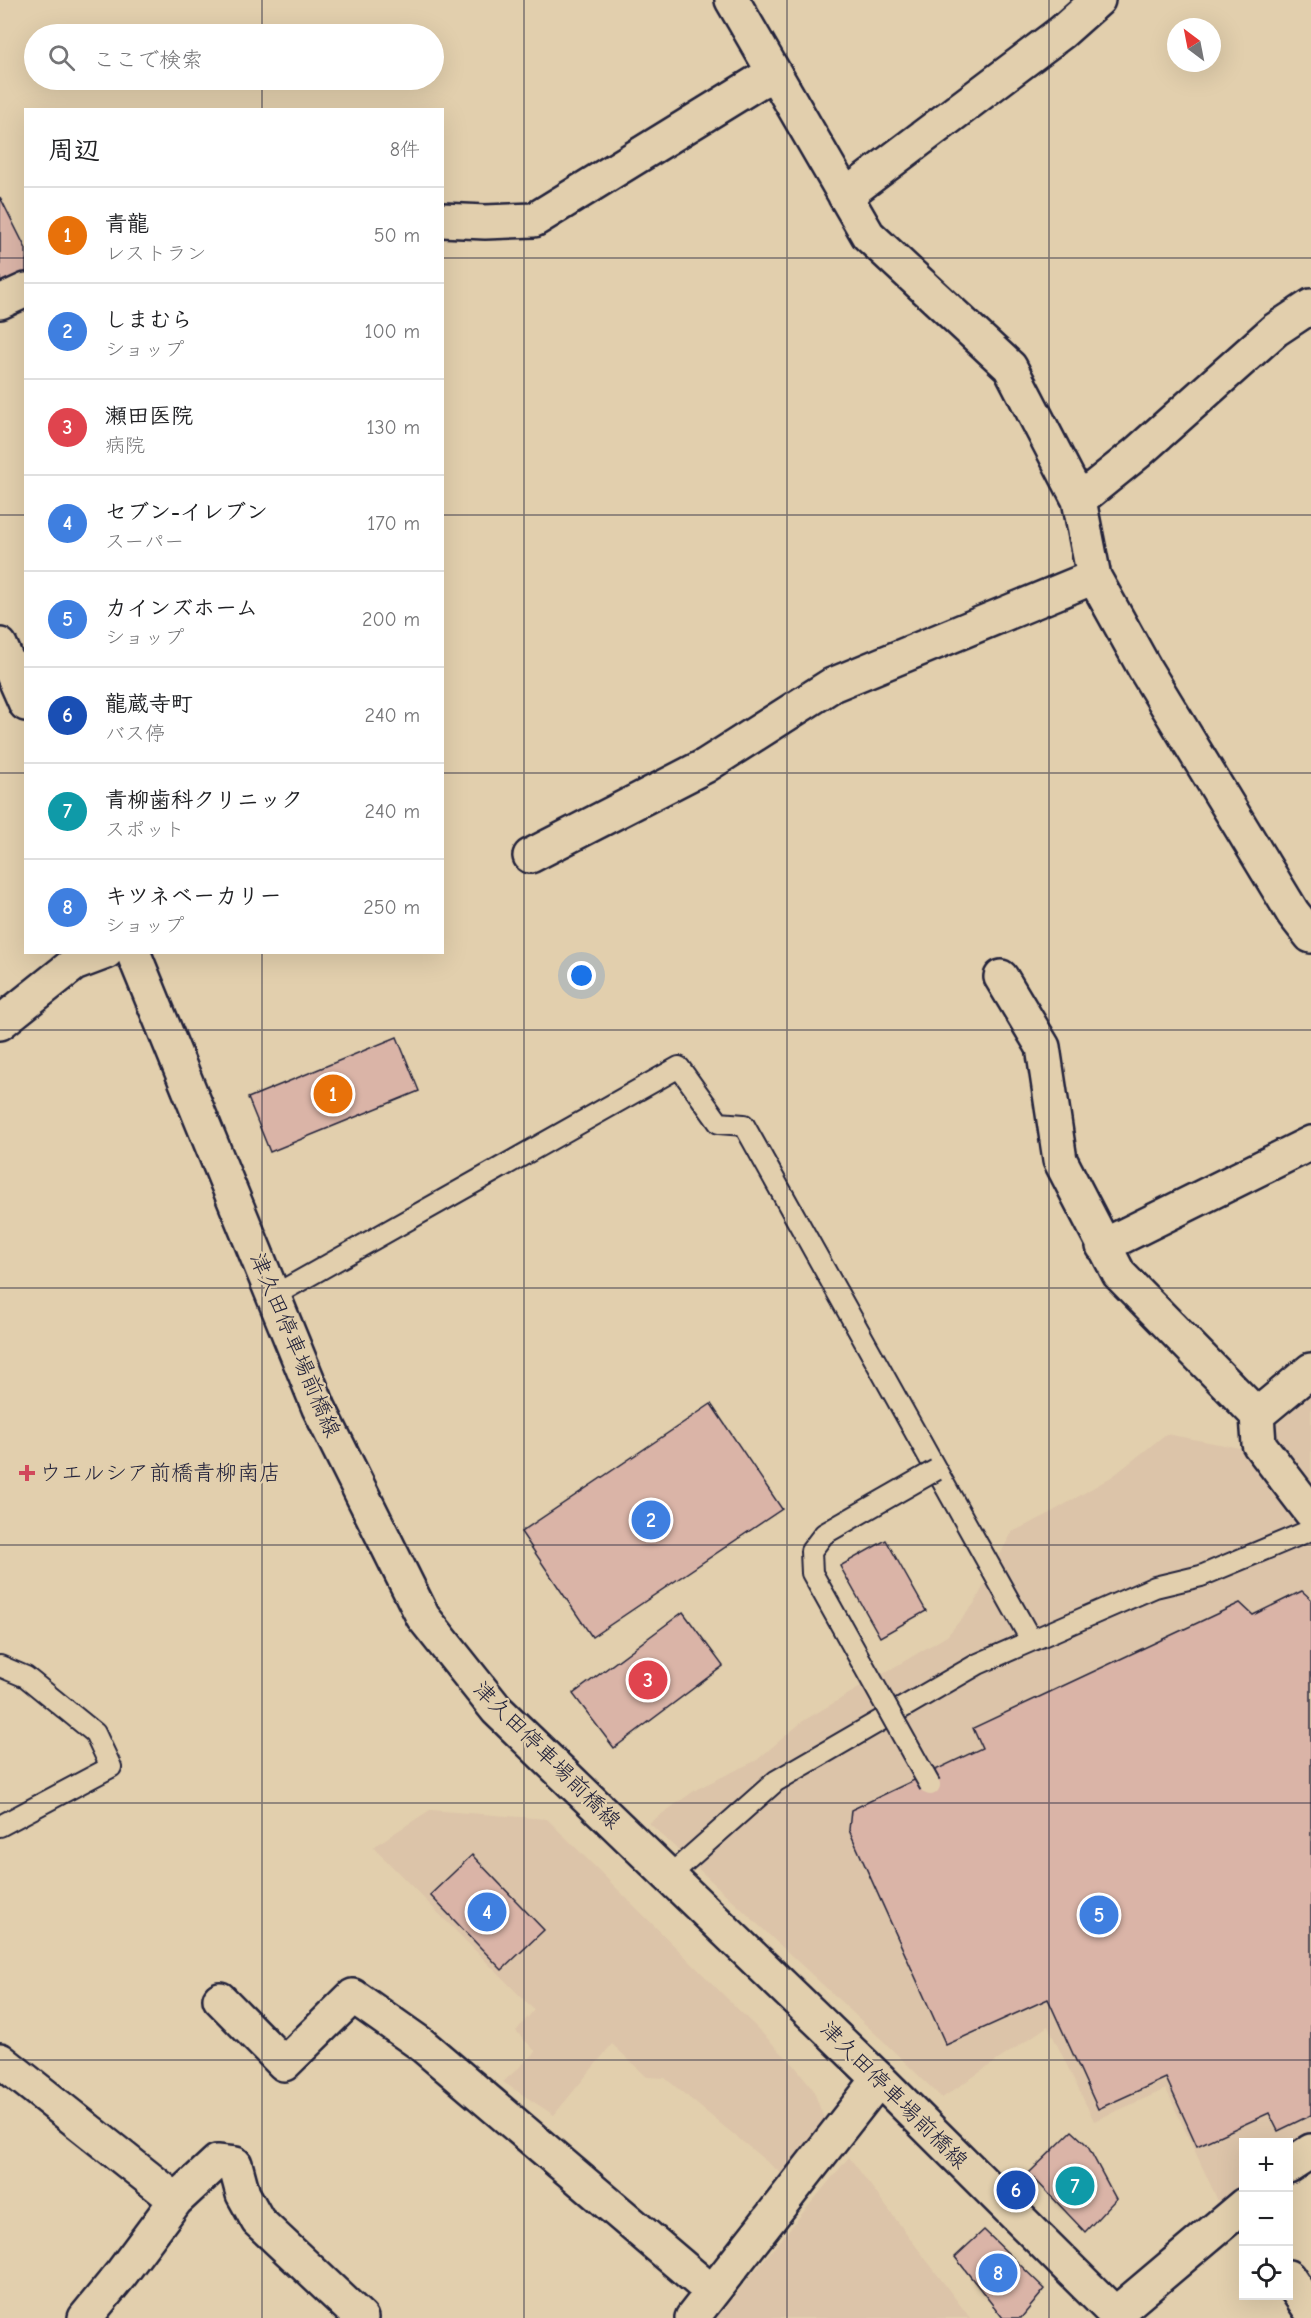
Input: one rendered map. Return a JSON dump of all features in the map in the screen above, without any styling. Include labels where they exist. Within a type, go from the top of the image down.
[{"type":"street","points":[[732,0],[868,235],[1010,367],[1079,500],[1094,577],[1151,678],[1293,913],[1311,936]]},
{"type":"street","points":[[845,196],[1062,32],[1098,0]]},
{"type":"street","points":[[444,220],[485,222],[534,220],[758,82],[775,74]]},
{"type":"street","points":[[0,302],[24,291]]},
{"type":"street","points":[[1079,500],[1137,453],[1275,330],[1311,306]]},
{"type":"street","points":[[530,856],[705,766],[832,685],[1094,577]]},
{"type":"street","points":[[0,645],[24,699]]},
{"type":"street","points":[[0,1023],[74,964],[101,954]]},
{"type":"street","name":"津久田停車場前橋線","points":[[134,954],[319,1408],[423,1617],[497,1710],[879,2079],[1117,2316]]},
{"type":"street","points":[[1001,977],[1043,1047],[1060,1160],[1119,1274],[1257,1415],[1259,1444],[1311,1512]]},
{"type":"street","points":[[1103,1246],[1311,1143]]},
{"type":"street","points":[[1257,1415],[1311,1370]]},
{"type":"street","points":[[220,1999],[284,2064],[352,1996],[421,2044],[712,2292]]},
{"type":"street","points":[[0,2060],[176,2200]]},
{"type":"street","points":[[692,2318],[879,2079]]},
{"type":"street","points":[[1293,2163],[1311,2151]]},
{"type":"street","points":[[85,2318],[176,2200],[217,2162],[235,2164],[243,2194],[258,2221],[361,2318]]},
{"type":"street","points":[[1117,2316],[1239,2209]]},
{"type":"lane","points":[[273,1296],[679,1066],[719,1123],[744,1125],[1031,1640]]},
{"type":"lane","points":[[930,1785],[812,1573],[811,1551],[824,1534],[936,1470]]},
{"type":"lane","points":[[669,1876],[776,1781],[978,1664],[1155,1587],[1201,1576],[1311,1530]]},
{"type":"lane","points":[[0,1666],[26,1677],[95,1732],[111,1767],[0,1826]]},
{"type":"shaded area","points":[[1311,1394],[1311,1489],[1274,1438],[1276,1425]]},
{"type":"shaded area","points":[[1166,1434],[1240,1448],[1311,1542],[1311,2131],[1293,2144],[1293,2138],[1239,2138],[1239,2186],[1219,2203],[1166,2089],[1094,2121],[1048,2026],[942,2098],[649,1823],[697,1789],[757,1760],[803,1721],[947,1636],[974,1604],[1012,1532],[1045,1516],[1113,1476]]},
{"type":"shaded area","points":[[430,1810],[547,1819],[794,2065],[813,2089],[828,2129],[788,2179],[665,2078],[647,2077],[612,2044],[554,2115],[503,2082],[536,2052],[516,2031],[534,2010],[373,1847]]},
{"type":"shaded area","points":[[849,2157],[970,2318],[716,2318]]},
{"type":"building","points":[[0,197],[24,245],[24,273],[0,285]]},
{"type":"building","points":[[397,1037],[419,1091],[270,1152],[248,1098]]},
{"type":"building","points":[[711,1404],[782,1509],[592,1637],[521,1532]]},
{"type":"building","points":[[886,1540],[926,1611],[880,1637],[840,1566]]},
{"type":"building","points":[[1302,1591],[1311,1599],[1311,2115],[1278,2131],[1269,2113],[1197,2146],[1166,2078],[1098,2109],[1048,1999],[946,2045],[849,1830],[851,1810],[982,1748],[973,1728],[1240,1603],[1253,1615]]},
{"type":"building","points":[[683,1612],[723,1666],[614,1748],[573,1694]]},
{"type":"building","points":[[472,1855],[544,1930],[502,1970],[430,1895]]},
{"type":"building","points":[[1072,2131],[1087,2145],[1116,2199],[1085,2232],[1029,2173]]},
{"type":"building","points":[[984,2230],[1045,2289],[1021,2318],[1003,2318],[955,2257]]},
{"type":"place","name":"青龍","points":[[333,1094]]},
{"type":"place","name":"ウエルシア前橋青柳南店","points":[[27,1473]]},
{"type":"place","name":"しまむら","points":[[651,1520]]},
{"type":"place","name":"瀬田医院","points":[[648,1680]]},
{"type":"place","name":"セブン-イレブン","points":[[487,1912]]},
{"type":"place","name":"カインズホーム","points":[[1099,1915]]},
{"type":"place","name":"青柳歯科クリニック","points":[[1075,2186]]},
{"type":"place","name":"龍蔵寺町","points":[[1016,2190]]},
{"type":"place","name":"キツネベーカリー","points":[[998,2273]]}]
